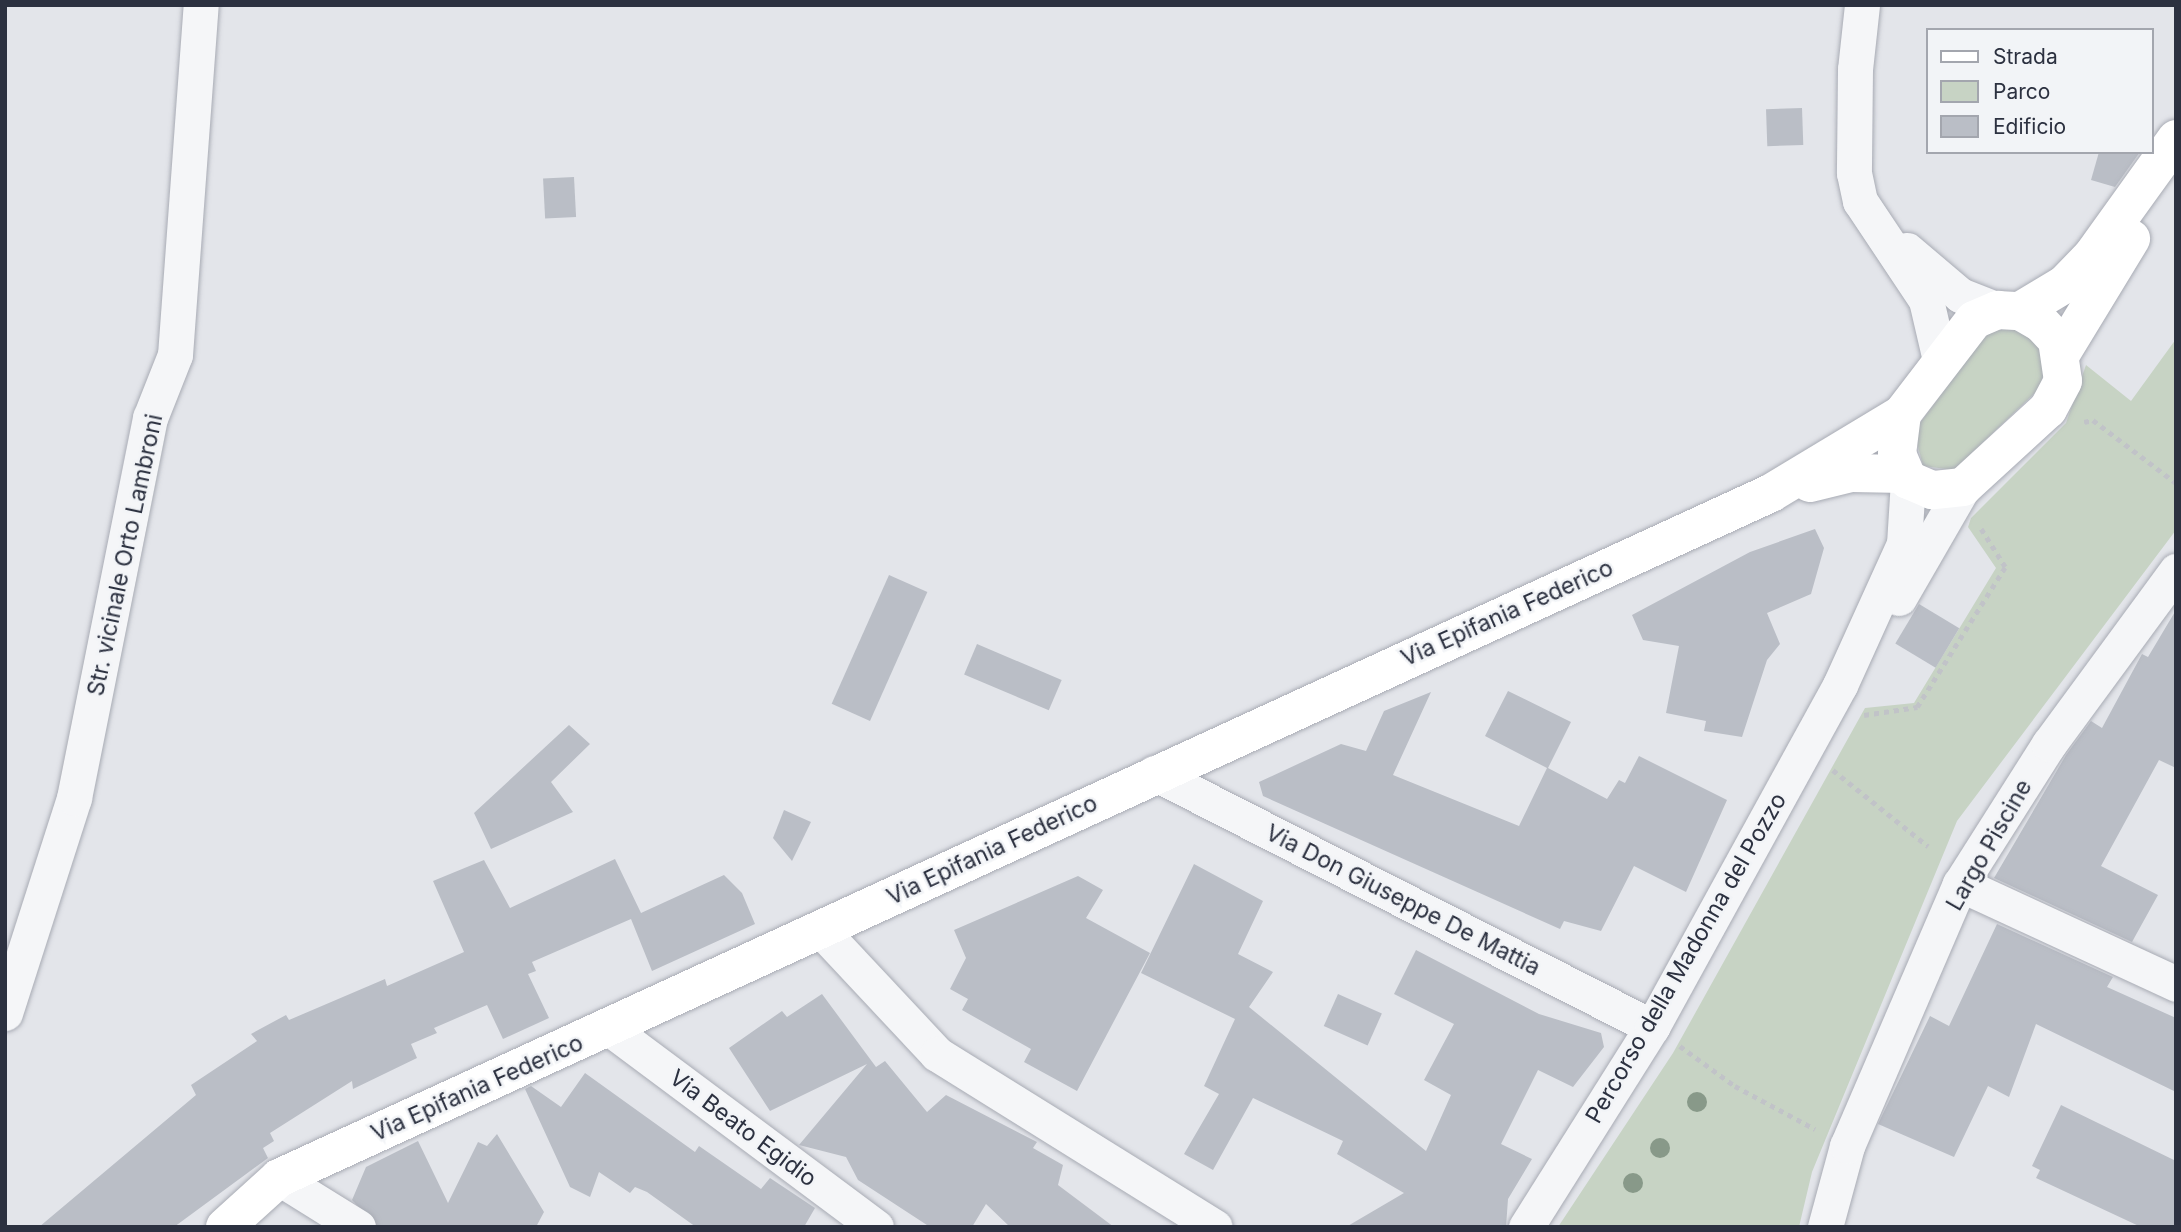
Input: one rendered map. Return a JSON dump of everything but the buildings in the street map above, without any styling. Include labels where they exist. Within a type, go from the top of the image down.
[{"type":"main road","points":[[1906,477],[1897,454],[1902,414],[1940,360],[1974,320],[2009,310],[2065,284],[2092,256],[2176,139]]},
{"type":"main road","points":[[2061,354],[2176,164]]},
{"type":"main road","points":[[1971,503],[2048,409],[2063,381],[2061,354],[2041,323],[2009,310]]},
{"type":"main road","name":"Via Epifania Federico","points":[[225,1227],[279,1178],[822,931],[1154,773],[1771,493],[1902,414]]},
{"type":"main road","name":"Via Epifania Federico","points":[[1771,493],[1851,473],[1906,477],[1971,503]]},
{"type":"street","name":"Str. vicinale Orto Lambroni","points":[[5,1013],[74,798],[150,418],[174,355],[201,5]]},
{"type":"street","points":[[1862,5],[1854,173],[1860,201],[1890,238],[1960,295],[2009,310]]},
{"type":"street","points":[[1890,238],[1905,274],[1926,300],[1940,360]]},
{"type":"street","points":[[1840,685],[1904,544],[1906,477]]},
{"type":"street","points":[[1840,685],[1919,568],[1971,503]]},
{"type":"street","name":"Largo Piscine","points":[[1825,1227],[1847,1146],[1960,884],[2049,744],[2166,606],[2176,571]]},
{"type":"street","name":"Percorso della Madonna del Pozzo","points":[[1526,1227],[1819,759],[1840,685]]},
{"type":"street","name":"Via Don Giuseppe De Mattia","points":[[1154,773],[1652,1027]]},
{"type":"street","points":[[1960,884],[2176,984]]},
{"type":"street","points":[[822,931],[937,1054],[1215,1227]]},
{"type":"street","name":"Via Beato Egidio","points":[[609,1028],[876,1227]]},
{"type":"street","points":[[279,1178],[358,1227]]},
{"type":"path","points":[[2073,424],[2093,420],[2176,483]]},
{"type":"path","points":[[1860,721],[1917,708],[2005,567],[1971,503]]},
{"type":"path","points":[[1819,759],[1839,757]]},
{"type":"path","points":[[1819,759],[1928,846]]},
{"type":"path","points":[[1652,1027],[1735,1086],[1847,1146]]},
{"type":"green space","points":[[2013,328],[2035,338],[2046,368],[2038,390],[1954,470],[1923,466],[1914,431],[1988,331]]},
{"type":"green space","points":[[2176,339],[2176,530],[1957,821],[1812,1172],[1799,1227],[1558,1227],[1673,1053],[1865,708],[1914,703],[1996,568],[1968,527],[1971,518],[2066,423],[2086,365],[2131,401]]}]
